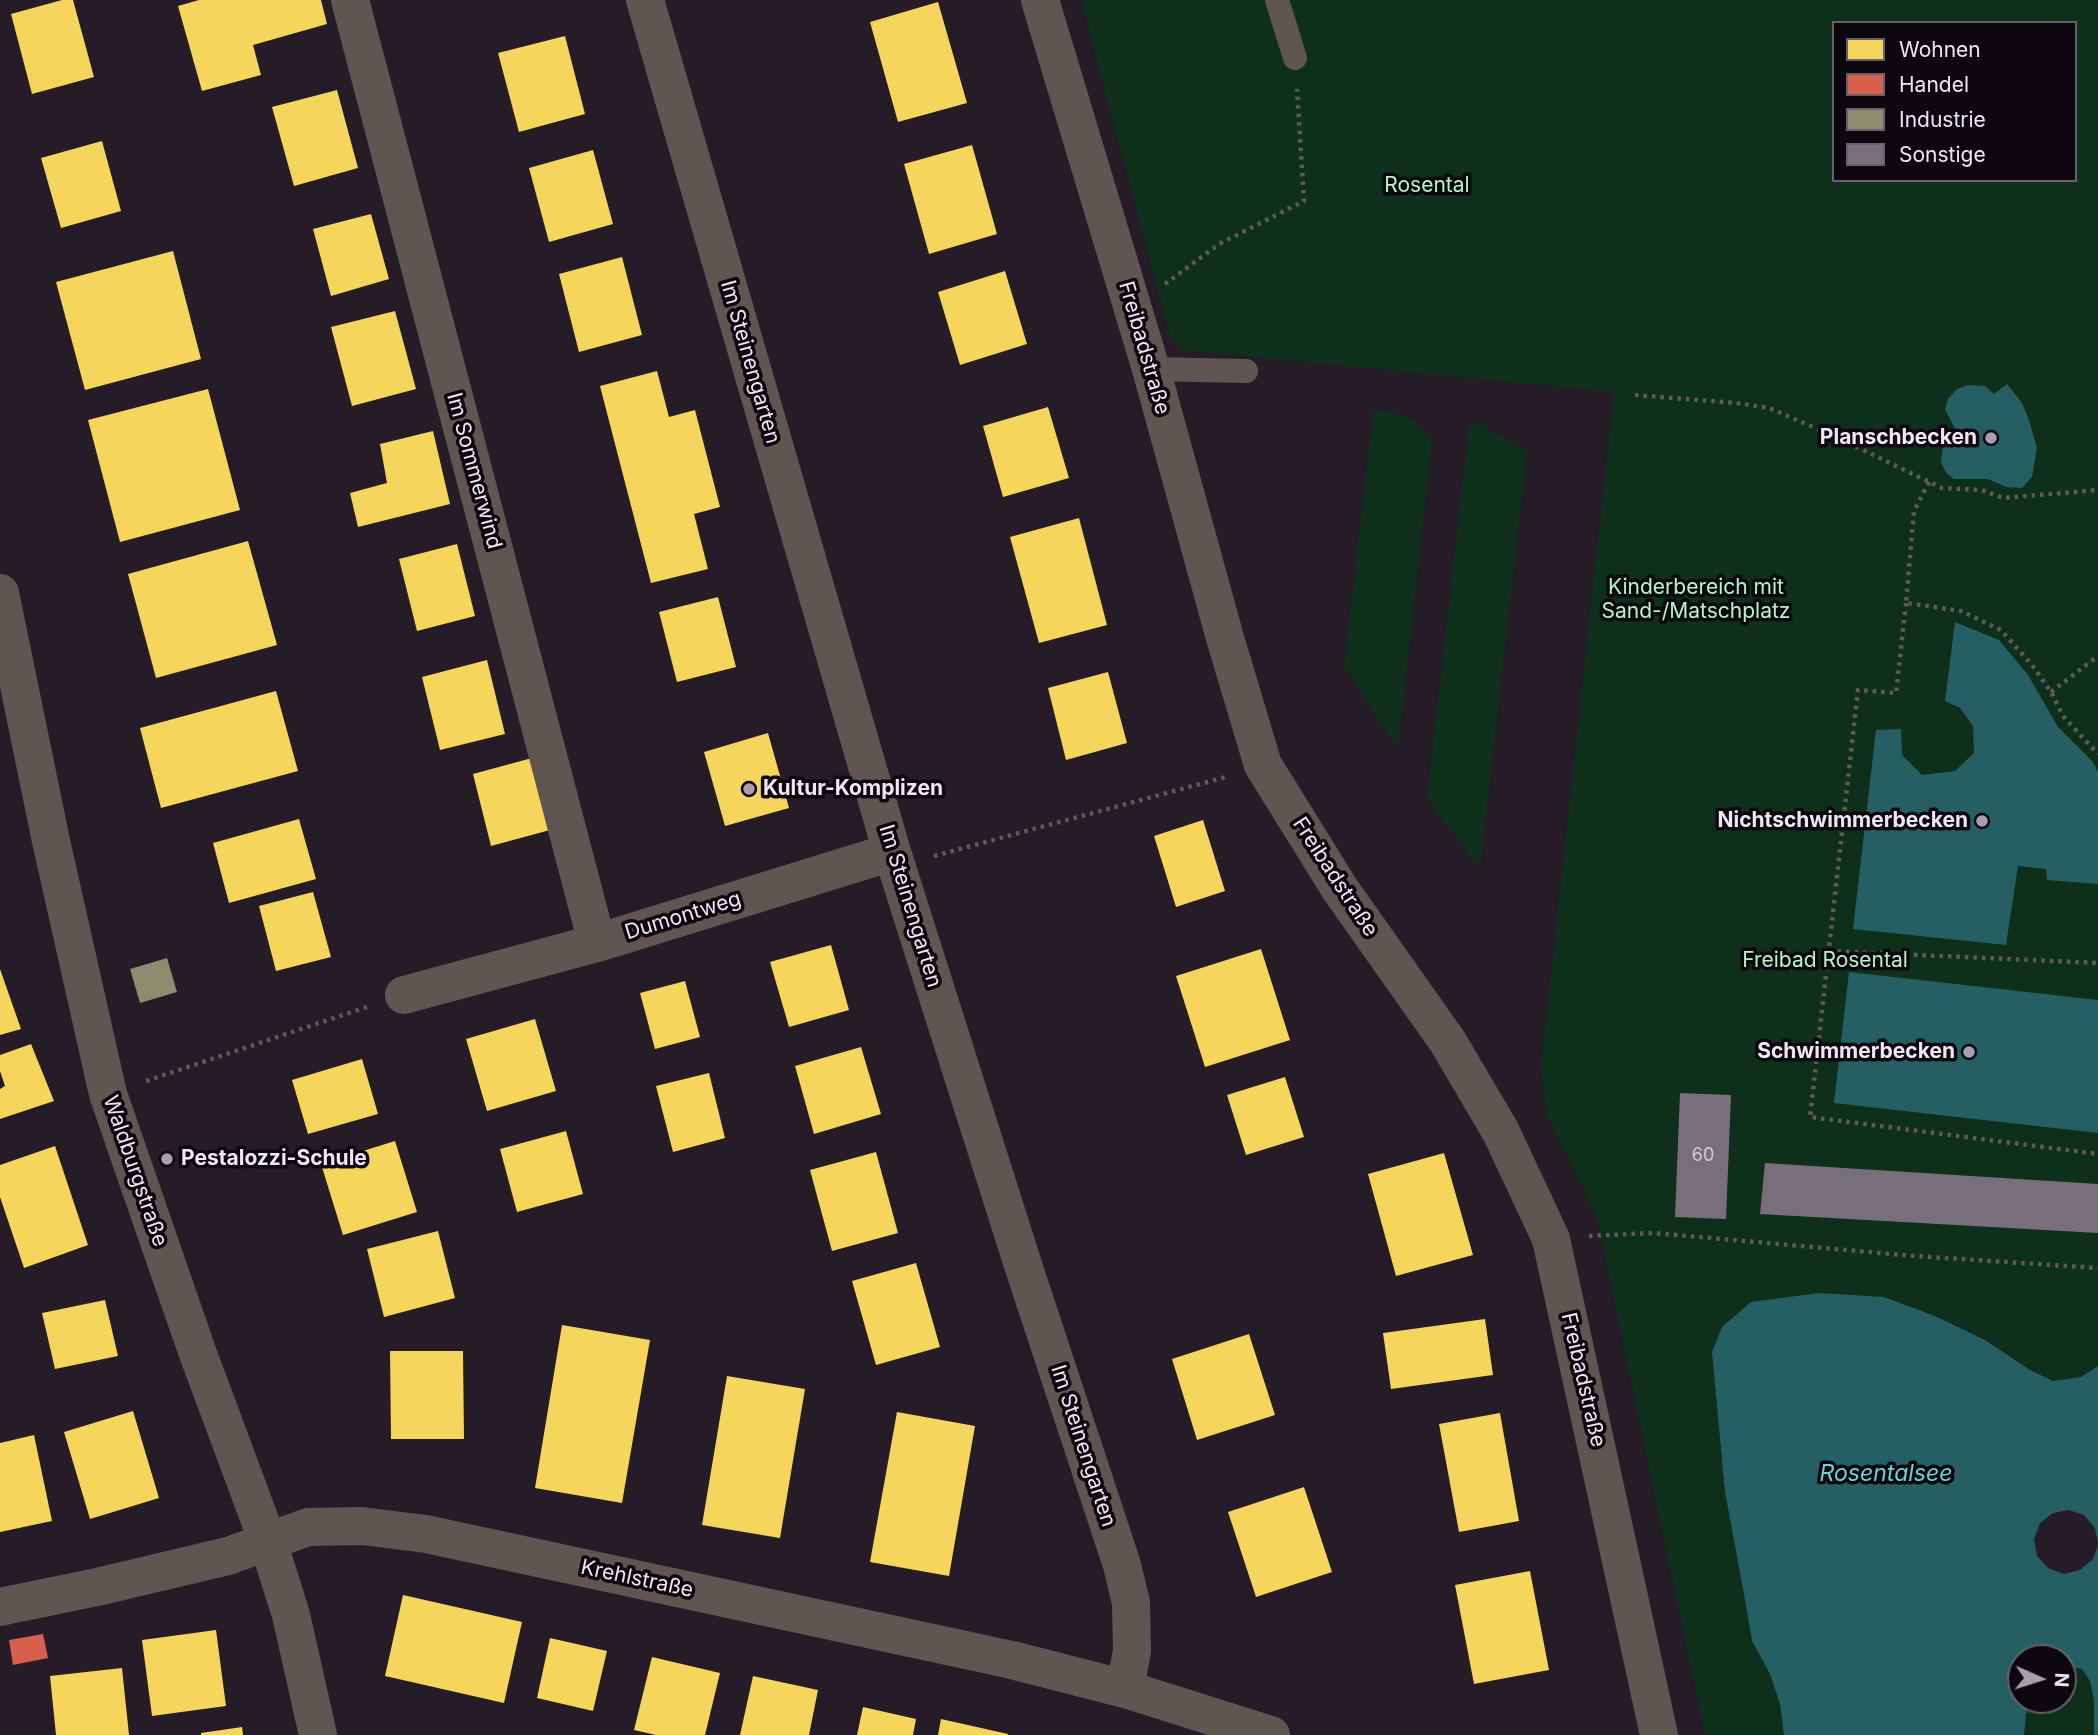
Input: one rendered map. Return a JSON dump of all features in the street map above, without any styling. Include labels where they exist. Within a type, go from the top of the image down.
[{"type":"street","name":"Im Sommerwind","points":[[350,0],[597,943]]},
{"type":"street","name":"Im Steinengarten","points":[[645,0],[892,852],[1122,1565],[1131,1603],[1132,1651],[1125,1689]]},
{"type":"street","name":"Freibadstraße","points":[[1040,0],[1151,369],[1221,625],[1263,765],[1340,889],[1448,1042],[1501,1132],[1551,1238],[1659,1735]]},
{"type":"street","name":"Waldburgstraße","points":[[0,593],[51,841],[108,1094],[197,1351],[268,1542],[291,1615],[318,1735]]},
{"type":"street","name":"Dumontweg","points":[[404,995],[597,943],[892,852]]},
{"type":"street","name":"Krehlstraße","points":[[0,1607],[228,1556],[307,1527],[362,1526],[426,1534],[1012,1660],[1125,1689],[1271,1735]]},
{"type":"lane","points":[[1277,0],[1295,58]]},
{"type":"lane","points":[[1151,369],[1246,371]]},
{"type":"path","points":[[1133,308],[1219,244],[1304,201],[1295,58]]},
{"type":"path","points":[[1634,395],[1769,408],[1942,488],[1982,490],[2003,498],[2098,490]]},
{"type":"path","points":[[1929,482],[1914,511],[1896,694],[1858,690],[1810,1116],[2098,1154]]},
{"type":"path","points":[[1906,603],[1961,611],[2001,630],[2032,665],[2051,692],[2063,716],[2098,754]]},
{"type":"path","points":[[2051,692],[2098,656]]},
{"type":"path","points":[[892,852],[925,858],[1192,787],[1263,765]]},
{"type":"path","points":[[1829,951],[2098,963]]},
{"type":"path","points":[[108,1094],[404,995]]},
{"type":"path","points":[[1551,1238],[1653,1233],[1915,1256],[2098,1268]]},
{"type":"green space","name":"Freibad Rosental","points":[[1081,0],[2098,0],[2098,1366],[2081,1377],[2053,1381],[2030,1370],[1985,1340],[1935,1316],[1884,1297],[1819,1293],[1712,1352],[1725,1492],[1752,1641],[1770,1674],[1780,1704],[1784,1735],[1705,1735],[1597,1218],[1547,1116],[1541,1066],[1614,392],[1183,350],[1170,336]]},
{"type":"green space","points":[[1373,411],[1393,412],[1415,422],[1432,441],[1398,750],[1344,666]]},
{"type":"green space","points":[[1469,424],[1483,425],[1527,452],[1480,869],[1427,799]]},
{"type":"green space","points":[[2077,1668],[2082,1669],[2090,1681],[2094,1699],[2094,1735],[2024,1735],[2026,1714],[2077,1714]]},
{"type":"water","name":"Planschbecken","points":[[2007,384],[2022,403],[2037,448],[2032,477],[2022,488],[2006,487],[1988,479],[1954,479],[1946,473],[1941,462],[1943,447],[1955,428],[1945,410],[1948,399],[1957,389],[1969,385],[1985,386],[1994,394]]},
{"type":"water","name":"Nichtschwimmerbecken","points":[[1955,622],[1999,640],[2028,675],[2058,727],[2093,762],[2098,772],[2098,884],[2047,880],[2046,869],[2018,866],[2006,945],[1853,929],[1876,730],[1901,729],[1902,755],[1922,775],[1955,771],[1974,753],[1973,726],[1960,708],[1945,701]]},
{"type":"water","name":"Schwimmerbecken","points":[[1849,972],[2098,1000],[2098,1133],[1834,1103]]},
{"type":"water","name":"Rosentalsee","points":[[1819,1293],[1884,1297],[1935,1316],[1985,1340],[2030,1370],[2053,1381],[2081,1377],[2098,1366],[2098,1543],[2095,1528],[2084,1515],[2069,1510],[2053,1513],[2040,1523],[2034,1539],[2037,1556],[2048,1568],[2064,1574],[2080,1570],[2093,1559],[2098,1545],[2098,1735],[2094,1735],[2094,1700],[2090,1681],[2082,1669],[2077,1668],[2077,1644],[2007,1644],[2007,1714],[2026,1714],[2024,1735],[1784,1735],[1780,1704],[1770,1674],[1752,1641],[1725,1492],[1712,1352],[1722,1327],[1751,1302]]},
{"type":"building: Wohnen","points":[[62,0],[73,0],[94,77],[32,94],[11,14]]},
{"type":"building: Wohnen","points":[[199,0],[321,0],[327,24],[253,45],[261,75],[202,91],[178,6]]},
{"type":"building: Wohnen","points":[[938,2],[967,103],[898,122],[870,22]]},
{"type":"building: Wohnen","points":[[565,36],[585,114],[519,132],[498,53]]},
{"type":"building: Wohnen","points":[[337,90],[358,168],[294,186],[272,107]]},
{"type":"building: Wohnen","points":[[102,141],[121,211],[61,228],[41,158]]},
{"type":"building: Wohnen","points":[[972,145],[997,234],[929,254],[904,164]]},
{"type":"building: Wohnen","points":[[593,150],[613,224],[549,242],[529,168]]},
{"type":"building: Wohnen","points":[[371,214],[389,279],[331,296],[313,229]]},
{"type":"building: Wohnen","points":[[173,251],[201,359],[85,390],[56,282]]},
{"type":"building: Wohnen","points":[[622,257],[642,335],[579,352],[559,274]]},
{"type":"building: Wohnen","points":[[1005,271],[1027,344],[960,365],[938,292]]},
{"type":"building: Wohnen","points":[[395,311],[416,389],[352,406],[331,327]]},
{"type":"building: Wohnen","points":[[657,371],[669,417],[695,410],[720,507],[694,514],[708,569],[651,583],[600,386]]},
{"type":"building: Wohnen","points":[[208,389],[240,510],[120,542],[88,420]]},
{"type":"building: Wohnen","points":[[1048,407],[1069,478],[1003,497],[983,426]]},
{"type":"building: Wohnen","points":[[433,431],[450,504],[358,527],[350,493],[387,483],[380,444]]},
{"type":"building: Wohnen","points":[[1079,518],[1107,625],[1039,643],[1010,537]]},
{"type":"building: Wohnen","points":[[248,541],[277,645],[156,678],[128,574]]},
{"type":"building: Wohnen","points":[[457,544],[475,616],[417,631],[399,559]]},
{"type":"building: Wohnen","points":[[718,597],[736,667],[677,682],[659,612]]},
{"type":"building: Wohnen","points":[[487,660],[505,734],[440,750],[422,677]]},
{"type":"building: Wohnen","points":[[1108,672],[1127,743],[1066,760],[1048,688]]},
{"type":"building: Wohnen","points":[[276,691],[298,771],[161,808],[140,728]]},
{"type":"building: Wohnen","name":"Kultur-Komplizen","points":[[768,733],[789,808],[725,826],[704,752]]},
{"type":"building: Wohnen","points":[[532,758],[550,830],[491,846],[473,774]]},
{"type":"building: Wohnen","points":[[299,819],[316,879],[229,903],[213,843]]},
{"type":"building: Wohnen","points":[[1203,820],[1225,891],[1176,907],[1154,836]]},
{"type":"building: Wohnen","points":[[313,892],[331,957],[276,971],[259,906]]},
{"type":"building: Wohnen","points":[[831,945],[849,1010],[789,1027],[770,962]]},
{"type":"building: Wohnen","points":[[1261,949],[1290,1040],[1205,1067],[1176,976]]},
{"type":"building: Wohnen","points":[[0,969],[21,1029],[0,1035]]},
{"type":"building: Wohnen","points":[[685,981],[700,1037],[655,1049],[640,993]]},
{"type":"building: Wohnen","points":[[535,1019],[556,1091],[487,1111],[466,1039]]},
{"type":"building: Wohnen","points":[[31,1044],[54,1101],[0,1119],[0,1089],[5,1086],[0,1071],[0,1055]]},
{"type":"building: Wohnen","points":[[861,1047],[881,1114],[814,1134],[795,1066]]},
{"type":"building: Wohnen","points":[[362,1059],[378,1114],[308,1134],[292,1080]]},
{"type":"building: Wohnen","points":[[709,1073],[725,1138],[673,1152],[656,1086]]},
{"type":"building: Wohnen","points":[[1285,1077],[1304,1137],[1246,1155],[1227,1095]]},
{"type":"building: Wohnen","points":[[566,1131],[583,1194],[517,1212],[500,1149]]},
{"type":"building: Wohnen","points":[[395,1141],[417,1212],[343,1235],[321,1164]]},
{"type":"building: Wohnen","points":[[55,1146],[88,1245],[24,1268],[0,1197],[0,1165]]},
{"type":"building: Wohnen","points":[[876,1152],[898,1233],[832,1251],[810,1170]]},
{"type":"building: Wohnen","points":[[1444,1153],[1473,1255],[1396,1276],[1368,1174]]},
{"type":"building: Wohnen","points":[[438,1231],[455,1298],[384,1317],[367,1249]]},
{"type":"building: Wohnen","points":[[916,1263],[940,1347],[876,1365],[852,1281]]},
{"type":"building: Wohnen","points":[[105,1300],[118,1356],[55,1369],[42,1313]]},
{"type":"building: Wohnen","points":[[1485,1319],[1493,1375],[1391,1389],[1383,1333]]},
{"type":"building: Wohnen","points":[[562,1325],[650,1340],[622,1503],[535,1488]]},
{"type":"building: Wohnen","points":[[1249,1334],[1275,1415],[1197,1440],[1172,1359]]},
{"type":"building: Wohnen","points":[[390,1351],[463,1351],[464,1439],[391,1439]]},
{"type":"building: Wohnen","points":[[727,1376],[805,1389],[780,1538],[702,1525]]},
{"type":"building: Wohnen","points":[[133,1411],[159,1498],[90,1519],[64,1432]]},
{"type":"building: Wohnen","points":[[897,1412],[975,1426],[949,1576],[870,1562]]},
{"type":"building: Wohnen","points":[[1500,1413],[1519,1521],[1459,1532],[1439,1424]]},
{"type":"building: Wohnen","points":[[34,1435],[52,1521],[0,1532],[0,1443]]},
{"type":"building: Wohnen","points":[[1304,1487],[1332,1572],[1256,1597],[1228,1512]]},
{"type":"building: Wohnen","points":[[1530,1571],[1549,1670],[1474,1684],[1455,1585]]},
{"type":"building: Wohnen","points":[[403,1595],[522,1622],[504,1703],[385,1676]]},
{"type":"building: Wohnen","points":[[216,1630],[226,1706],[152,1716],[142,1640]]},
{"type":"building: Wohnen","points":[[550,1638],[607,1651],[593,1711],[537,1698]]},
{"type":"building: Wohnen","points":[[652,1657],[720,1673],[705,1735],[656,1735],[634,1730]]},
{"type":"building: Wohnen","points":[[122,1668],[129,1735],[56,1735],[50,1676]]},
{"type":"building: Wohnen","points":[[753,1676],[818,1690],[809,1735],[740,1735]]},
{"type":"building: Wohnen","points":[[863,1707],[916,1719],[913,1735],[857,1735]]},
{"type":"building: Wohnen","points":[[941,1719],[1008,1734],[1008,1735],[938,1735]]},
{"type":"building: Wohnen","points":[[242,1727],[243,1735],[201,1735],[201,1733]]},
{"type":"building: Handel","points":[[43,1634],[48,1658],[13,1665],[9,1640]]},
{"type":"building: Industrie","points":[[167,958],[177,992],[140,1003],[130,969]]},
{"type":"building: Sonstige","points":[[1680,1093],[1731,1095],[1726,1219],[1675,1217]]},
{"type":"building: Sonstige","points":[[1765,1163],[2098,1184],[2098,1233],[1760,1214]]},
{"type":"place","name":"Planschbecken","points":[[1991,438]]},
{"type":"place","name":"Kultur-Komplizen","points":[[749,789]]},
{"type":"place","name":"Nichtschwimmerbecken","points":[[1982,821]]},
{"type":"place","name":"Schwimmerbecken","points":[[1969,1052]]},
{"type":"place","name":"Pestalozzi-Schule","points":[[167,1159]]},
{"type":"park label","name":"Rosental","points":[[1427,186]]},
{"type":"park label","name":"Kinderbereich mit Sand-/Matschplatz","points":[[1696,600]]}]
